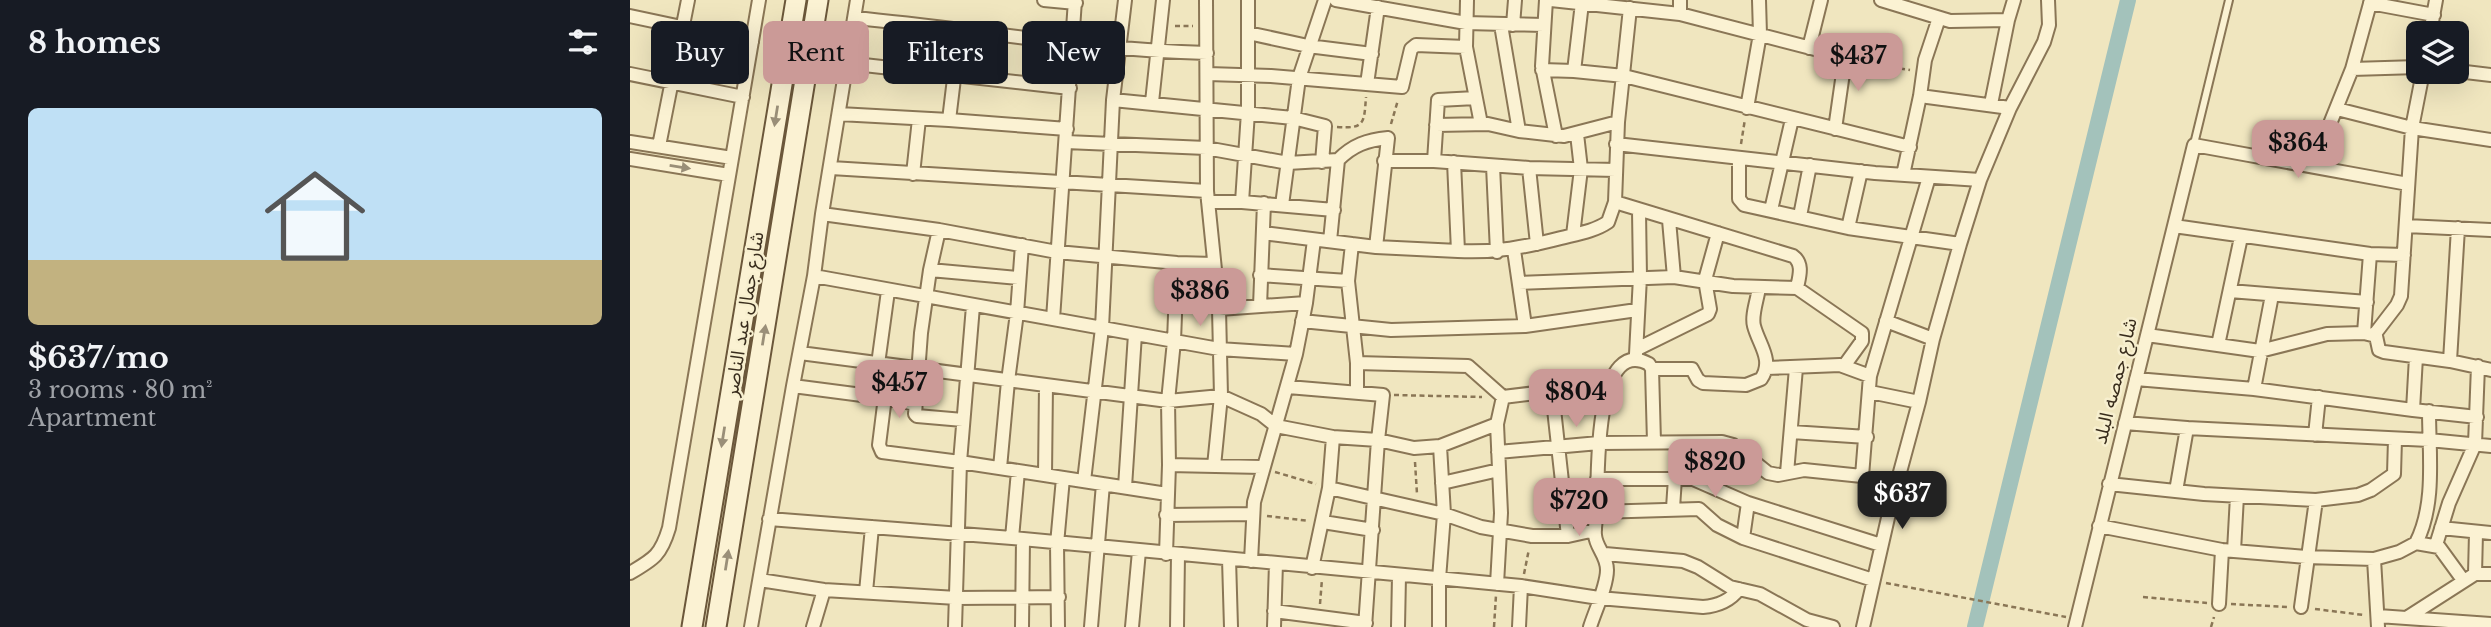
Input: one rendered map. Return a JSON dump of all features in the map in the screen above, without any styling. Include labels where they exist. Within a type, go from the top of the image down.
[{"type":"main road","name":"شارع جمال عبد الناصر","points":[[692,627],[796,0]]},
{"type":"main road","name":"شارع جمال عبد الناصر","points":[[716,627],[818,0]]},
{"type":"street","points":[[683,21],[688,0]]},
{"type":"street","points":[[630,573],[653,560],[664,546],[669,528],[759,0]]},
{"type":"street","points":[[853,21],[856,0]]},
{"type":"street","points":[[1044,0],[1075,2],[1074,21]]},
{"type":"street","points":[[1122,21],[1125,0]]},
{"type":"street","points":[[1152,102],[1164,0]]},
{"type":"street","points":[[1206,0],[1206,148],[1219,309],[1221,396],[1214,466]]},
{"type":"street","points":[[1242,202],[1248,113],[1248,0]]},
{"type":"street","points":[[1282,205],[1299,78],[1325,0]]},
{"type":"street","points":[[1336,0],[1378,8],[1399,6],[1466,23],[1544,25]]},
{"type":"street","points":[[1467,0],[1466,47],[1481,124]]},
{"type":"street","points":[[1515,0],[1507,25],[1519,131]]},
{"type":"street","points":[[1556,136],[1542,70],[1544,25],[1549,0],[1608,3],[1680,15],[1838,55],[1843,59],[1844,66],[1835,129]]},
{"type":"street","points":[[1680,0],[1680,15]]},
{"type":"street","points":[[1747,108],[1760,34],[1759,0]]},
{"type":"street","points":[[1809,48],[1821,0]]},
{"type":"street","points":[[1881,0],[1920,6],[1939,18],[1966,22],[2008,20]]},
{"type":"street","points":[[1991,104],[2014,0]]},
{"type":"street","points":[[1863,627],[1933,339],[1960,244],[1980,180],[2010,108],[2044,42],[2049,25],[2048,0]]},
{"type":"street","points":[[2433,21],[2436,0]]},
{"type":"street","points":[[2313,166],[2352,69],[2371,1],[2434,15]]},
{"type":"street","points":[[1574,71],[1582,3]]},
{"type":"street","points":[[1367,83],[1378,8]]},
{"type":"street","points":[[1263,233],[1376,247],[1497,252],[1573,235],[1608,222],[1615,202],[1616,144],[1630,8]]},
{"type":"street","points":[[630,16],[654,21]]},
{"type":"street","points":[[854,18],[883,21]]},
{"type":"street","points":[[1903,175],[1930,41],[1939,18]]},
{"type":"street","points":[[1248,33],[1308,46],[1372,54]]},
{"type":"street","points":[[1208,74],[1402,86],[1411,49],[1416,45],[1466,47]]},
{"type":"street","points":[[1125,48],[1158,52],[1207,53]]},
{"type":"street","points":[[2352,69],[2406,67]]},
{"type":"street","points":[[1542,70],[1624,76],[1792,120],[1910,147]]},
{"type":"street","points":[[2469,72],[2491,75]]},
{"type":"street","points":[[630,74],[651,78]]},
{"type":"street","points":[[1008,81],[1070,88]]},
{"type":"street","points":[[659,146],[672,84]]},
{"type":"street","points":[[681,84],[743,97]]},
{"type":"street","points":[[751,627],[814,276],[843,84]]},
{"type":"street","points":[[949,120],[953,84]]},
{"type":"street","points":[[1052,319],[1070,84]]},
{"type":"street","points":[[1084,481],[1102,328],[1115,84]]},
{"type":"street","points":[[2369,334],[2400,301],[2412,128],[2421,84]]},
{"type":"street","points":[[1920,96],[2010,108]]},
{"type":"street","points":[[1434,161],[1438,100],[1476,98]]},
{"type":"street","points":[[1113,100],[1293,118],[1325,126],[1322,162]]},
{"type":"street","points":[[2337,109],[2412,128],[2491,140]]},
{"type":"street","points":[[839,114],[949,120],[1067,136],[1110,145],[1206,148],[1288,163],[1338,160],[1347,151],[1367,140],[1388,138],[1376,247]]},
{"type":"street","points":[[913,174],[919,119]]},
{"type":"street","points":[[1771,210],[1792,120]]},
{"type":"street","points":[[1436,125],[1481,124],[1556,136],[1577,134],[1618,122]]},
{"type":"street","points":[[1573,235],[1581,169],[1577,134]]},
{"type":"street","points":[[630,142],[732,158]]},
{"type":"street","points":[[1616,144],[1861,171],[1980,180]]},
{"type":"street","points":[[2194,145],[2408,184]]},
{"type":"street","name":"شارع جمصه البلد","points":[[2075,627],[2194,145]]},
{"type":"street","points":[[1739,158],[1741,202],[1848,228],[1960,244]]},
{"type":"street","points":[[630,159],[729,174]]},
{"type":"street","points":[[1330,241],[1338,160]]},
{"type":"street","points":[[1384,161],[1616,170]]},
{"type":"street","points":[[1454,162],[1458,251]]},
{"type":"street","points":[[1800,216],[1810,165]]},
{"type":"street","points":[[1493,166],[1497,252]]},
{"type":"street","points":[[831,168],[1109,185],[1334,211]]},
{"type":"street","points":[[1529,168],[1537,244]]},
{"type":"street","points":[[1848,228],[1861,171]]},
{"type":"street","points":[[1890,509],[1877,497],[1862,476],[1870,376],[1929,177]]},
{"type":"street","points":[[1615,202],[1797,259],[1801,269],[1797,288]]},
{"type":"street","points":[[1260,306],[1264,203]]},
{"type":"street","points":[[1636,354],[1640,277],[1639,211]]},
{"type":"street","points":[[822,214],[939,230],[1057,252],[1214,264]]},
{"type":"street","points":[[1669,220],[1674,277]]},
{"type":"street","points":[[2174,226],[2370,254],[2404,255]]},
{"type":"street","points":[[2406,226],[2491,230]]},
{"type":"street","points":[[2450,360],[2458,228]]},
{"type":"street","points":[[939,230],[921,333],[915,416],[963,420]]},
{"type":"street","points":[[1590,627],[1607,574],[1605,554],[1596,540],[1595,530],[1598,512],[1599,443],[1609,384],[1620,366],[1636,354],[1709,314],[1705,280],[1718,233]]},
{"type":"street","points":[[2218,345],[2241,237]]},
{"type":"street","points":[[1251,561],[1254,502],[1296,354],[1314,240]]},
{"type":"street","points":[[1352,244],[1348,281],[1357,363],[1357,393]]},
{"type":"street","points":[[1000,468],[1017,313],[1021,245]]},
{"type":"street","points":[[1514,250],[1525,326]]},
{"type":"street","points":[[2369,334],[2367,302],[2370,254]]},
{"type":"street","points":[[1177,263],[1168,401],[1169,465],[1166,515],[1172,554],[1177,627]]},
{"type":"street","points":[[930,270],[1019,278]]},
{"type":"street","points":[[1260,275],[1348,281]]},
{"type":"street","points":[[814,276],[1220,349],[1296,354]]},
{"type":"street","points":[[1519,283],[1674,277],[1705,280],[1722,285],[1797,288],[1862,333],[1862,341],[1844,366]]},
{"type":"street","points":[[1652,369],[1689,369],[1694,371],[1698,380],[1703,383],[1746,384],[1761,379],[1767,368],[1765,351],[1754,323],[1759,287]]},
{"type":"street","points":[[888,291],[885,398],[879,445],[882,452],[960,461],[1167,494]]},
{"type":"street","points":[[2230,291],[2367,302]]},
{"type":"street","points":[[2254,389],[2272,295]]},
{"type":"street","points":[[1219,309],[1306,303]]},
{"type":"street","points":[[955,627],[960,461],[973,306]]},
{"type":"street","points":[[1303,321],[1391,330],[1525,326],[1637,310]]},
{"type":"street","points":[[1886,321],[1933,339]]},
{"type":"street","points":[[1125,488],[1135,334]]},
{"type":"street","points":[[2147,335],[2260,351],[2327,334],[2369,334],[2378,339],[2381,351],[2450,360],[2485,368],[2475,444],[2454,490],[2436,545]]},
{"type":"street","points":[[800,353],[1168,401],[1221,396],[1261,414],[1276,426],[1334,437],[1378,440],[1414,448],[1440,446],[1497,424]]},
{"type":"street","points":[[1636,354],[1652,369],[1654,442]]},
{"type":"street","points":[[2413,410],[2416,357]]},
{"type":"street","points":[[1357,363],[1468,366],[1503,397],[1609,384]]},
{"type":"street","points":[[1767,368],[1844,366],[1870,376]]},
{"type":"street","points":[[1787,473],[1796,368]]},
{"type":"street","points":[[2136,379],[2254,389],[2477,417]]},
{"type":"street","points":[[1045,475],[1046,385]]},
{"type":"street","points":[[793,386],[916,404]]},
{"type":"street","points":[[1275,611],[1320,622],[1366,625],[1378,440],[1384,395],[1288,387]]},
{"type":"street","points":[[1552,391],[1568,536]]},
{"type":"street","points":[[1870,392],[1919,402]]},
{"type":"street","points":[[1497,584],[1501,530],[1497,424],[1503,397]]},
{"type":"street","points":[[2315,435],[2319,397]]},
{"type":"street","points":[[2416,543],[2429,488],[2429,411]]},
{"type":"street","points":[[2125,423],[2491,446]]},
{"type":"street","points":[[2176,491],[2187,428]]},
{"type":"street","points":[[1791,432],[1867,437]]},
{"type":"street","points":[[1317,568],[1334,437]]},
{"type":"street","points":[[2109,484],[2237,496],[2316,500],[2358,495],[2371,491],[2389,479],[2395,470],[2395,439]]},
{"type":"street","points":[[1498,452],[1599,443],[1712,441],[1734,445],[1773,475],[1804,470],[1862,476]]},
{"type":"street","points":[[1439,627],[1439,579],[1444,514],[1440,446]]},
{"type":"street","points":[[1169,465],[1262,467]]},
{"type":"street","points":[[1442,483],[1499,470]]},
{"type":"street","points":[[1018,471],[1022,627]]},
{"type":"street","points":[[1058,627],[1057,544],[1063,478]]},
{"type":"street","points":[[1597,478],[1693,479],[1748,503],[1881,545]]},
{"type":"street","points":[[1673,508],[1675,478]]},
{"type":"street","points":[[1091,627],[1103,484]]},
{"type":"street","points":[[1329,488],[1444,514],[1481,527],[1532,536],[1568,536],[1595,530]]},
{"type":"street","points":[[2219,604],[2237,496]]},
{"type":"street","points":[[2301,607],[2316,500]]},
{"type":"street","points":[[1743,538],[1748,503]]},
{"type":"street","points":[[1598,512],[1699,509],[1717,525],[1743,538],[1873,580]]},
{"type":"street","points":[[1166,515],[1254,514]]},
{"type":"street","points":[[769,519],[1018,539],[1521,586],[1599,598],[1710,606],[1730,599],[1739,589]]},
{"type":"street","points":[[1322,522],[1373,530]]},
{"type":"street","points":[[2099,526],[2228,550],[2306,557],[2374,559],[2399,552],[2416,543],[2436,545],[2463,580]]},
{"type":"street","points":[[866,592],[872,527]]},
{"type":"street","points":[[2441,528],[2491,533]]},
{"type":"street","points":[[2475,574],[2476,533]]},
{"type":"street","points":[[1132,627],[1139,551]]},
{"type":"street","points":[[1605,554],[1683,561],[1730,587],[1769,598],[1803,624],[1833,627]]},
{"type":"street","points":[[1229,559],[1231,627]]},
{"type":"street","points":[[2374,559],[2378,622],[2408,617],[2491,624]]},
{"type":"street","points":[[1275,627],[1276,563]]},
{"type":"street","points":[[2408,617],[2463,580],[2475,574],[2491,574]]},
{"type":"street","points":[[1398,627],[1399,576]]},
{"type":"street","points":[[760,580],[824,590],[957,598],[1059,597]]},
{"type":"street","points":[[1519,627],[1521,586]]},
{"type":"street","points":[[813,627],[824,590]]},
{"type":"lane","points":[[2194,145],[2229,0]]},
{"type":"path","points":[[1159,25],[1206,26]]},
{"type":"path","points":[[1843,59],[1924,71]]},
{"type":"path","points":[[1325,126],[1354,128],[1361,124],[1365,117],[1367,83]]},
{"type":"path","points":[[1388,138],[1402,86]]},
{"type":"path","points":[[1739,158],[1747,108]]},
{"type":"path","points":[[1384,395],[1503,397]]},
{"type":"path","points":[[1414,448],[1419,508]]},
{"type":"path","points":[[1262,467],[1329,488]]},
{"type":"path","points":[[1254,514],[1322,522]]},
{"type":"path","points":[[1521,586],[1532,536]]},
{"type":"path","points":[[1317,568],[1320,622]]},
{"type":"path","points":[[1494,627],[1497,584]]},
{"type":"path","points":[[1899,586],[2049,614]]},
{"type":"path","points":[[2143,597],[2219,604],[2301,607],[2378,622]]},
{"type":"waterway","points":[[1975,627],[2128,0]]}]
